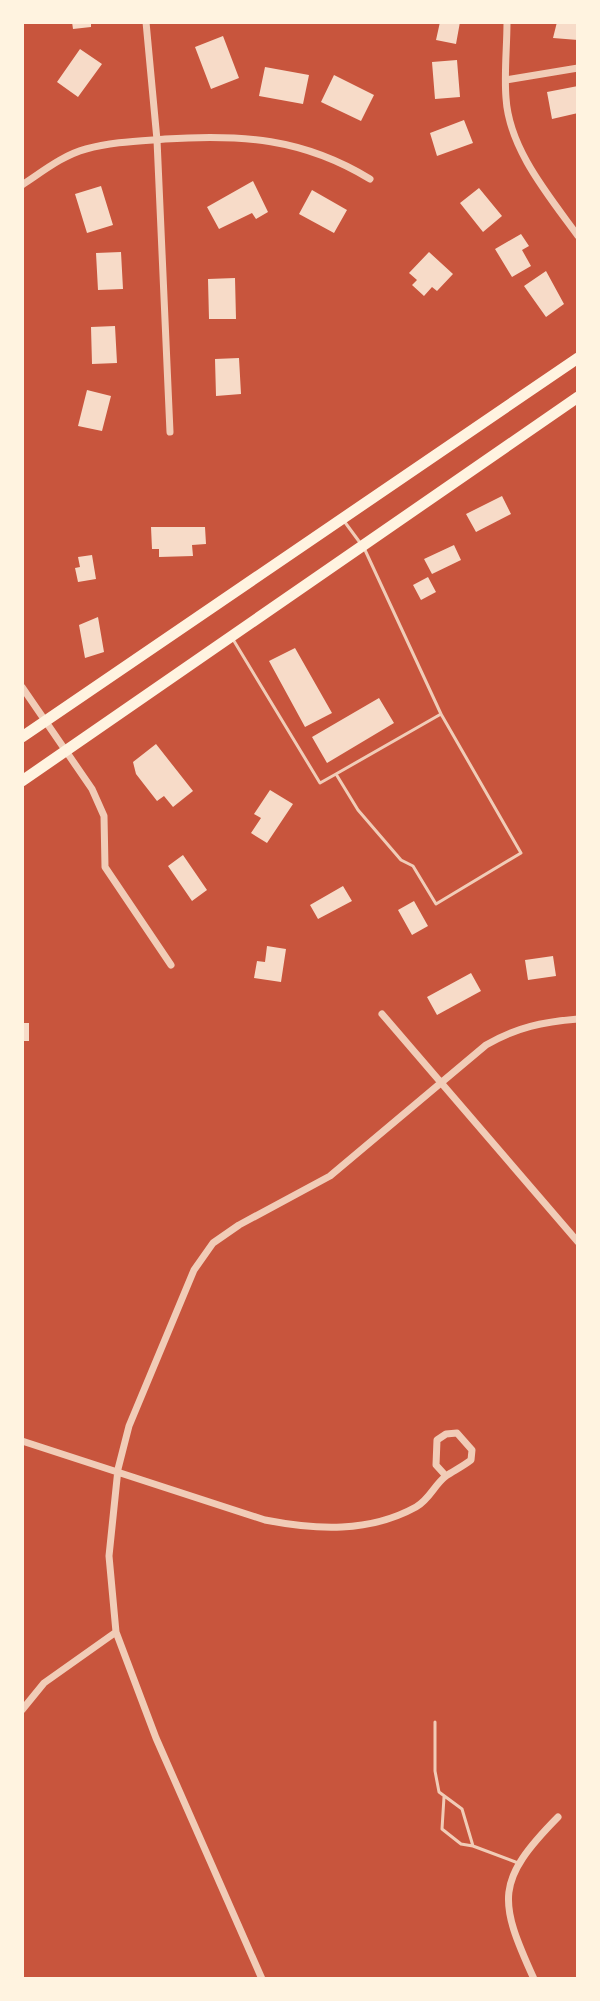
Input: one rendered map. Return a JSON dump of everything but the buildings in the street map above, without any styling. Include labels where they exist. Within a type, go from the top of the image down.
[{"type":"main road","points":[[22,737],[578,358]]},
{"type":"main road","points":[[22,781],[578,397]]},
{"type":"street","points":[[146,22],[157,140],[170,432]]},
{"type":"street","points":[[507,22],[506,100],[523,152],[578,236]]},
{"type":"street","points":[[506,80],[578,68]]},
{"type":"street","points":[[22,185],[84,149],[234,135],[271,140],[339,162],[370,179]]},
{"type":"street","points":[[22,687],[92,789],[104,816],[105,867],[171,965]]},
{"type":"street","points":[[382,1014],[578,1242]]},
{"type":"street","points":[[262,1979],[156,1738],[116,1632],[109,1556],[118,1469],[129,1426],[194,1270],[213,1243],[239,1225],[330,1176],[486,1045],[512,1030],[538,1022],[578,1019]]},
{"type":"street","points":[[22,1441],[118,1469],[265,1520],[330,1529],[370,1523],[416,1507],[435,1492],[446,1476],[457,1472],[471,1460],[472,1450],[457,1433],[446,1434],[437,1440],[436,1465],[446,1476]]},
{"type":"street","points":[[22,1710],[53,1676],[116,1632]]},
{"type":"street","points":[[534,1979],[513,1932],[507,1894],[518,1863],[558,1817]]},
{"type":"lane","points":[[336,774],[358,810],[401,860],[413,866],[436,904],[521,853],[441,714],[363,548],[342,518]]},
{"type":"lane","points":[[232,638],[320,783],[441,714]]},
{"type":"lane","points":[[435,1722],[435,1771],[439,1792],[462,1809],[473,1846]]},
{"type":"lane","points":[[444,1797],[442,1829],[461,1844],[518,1863]]}]
